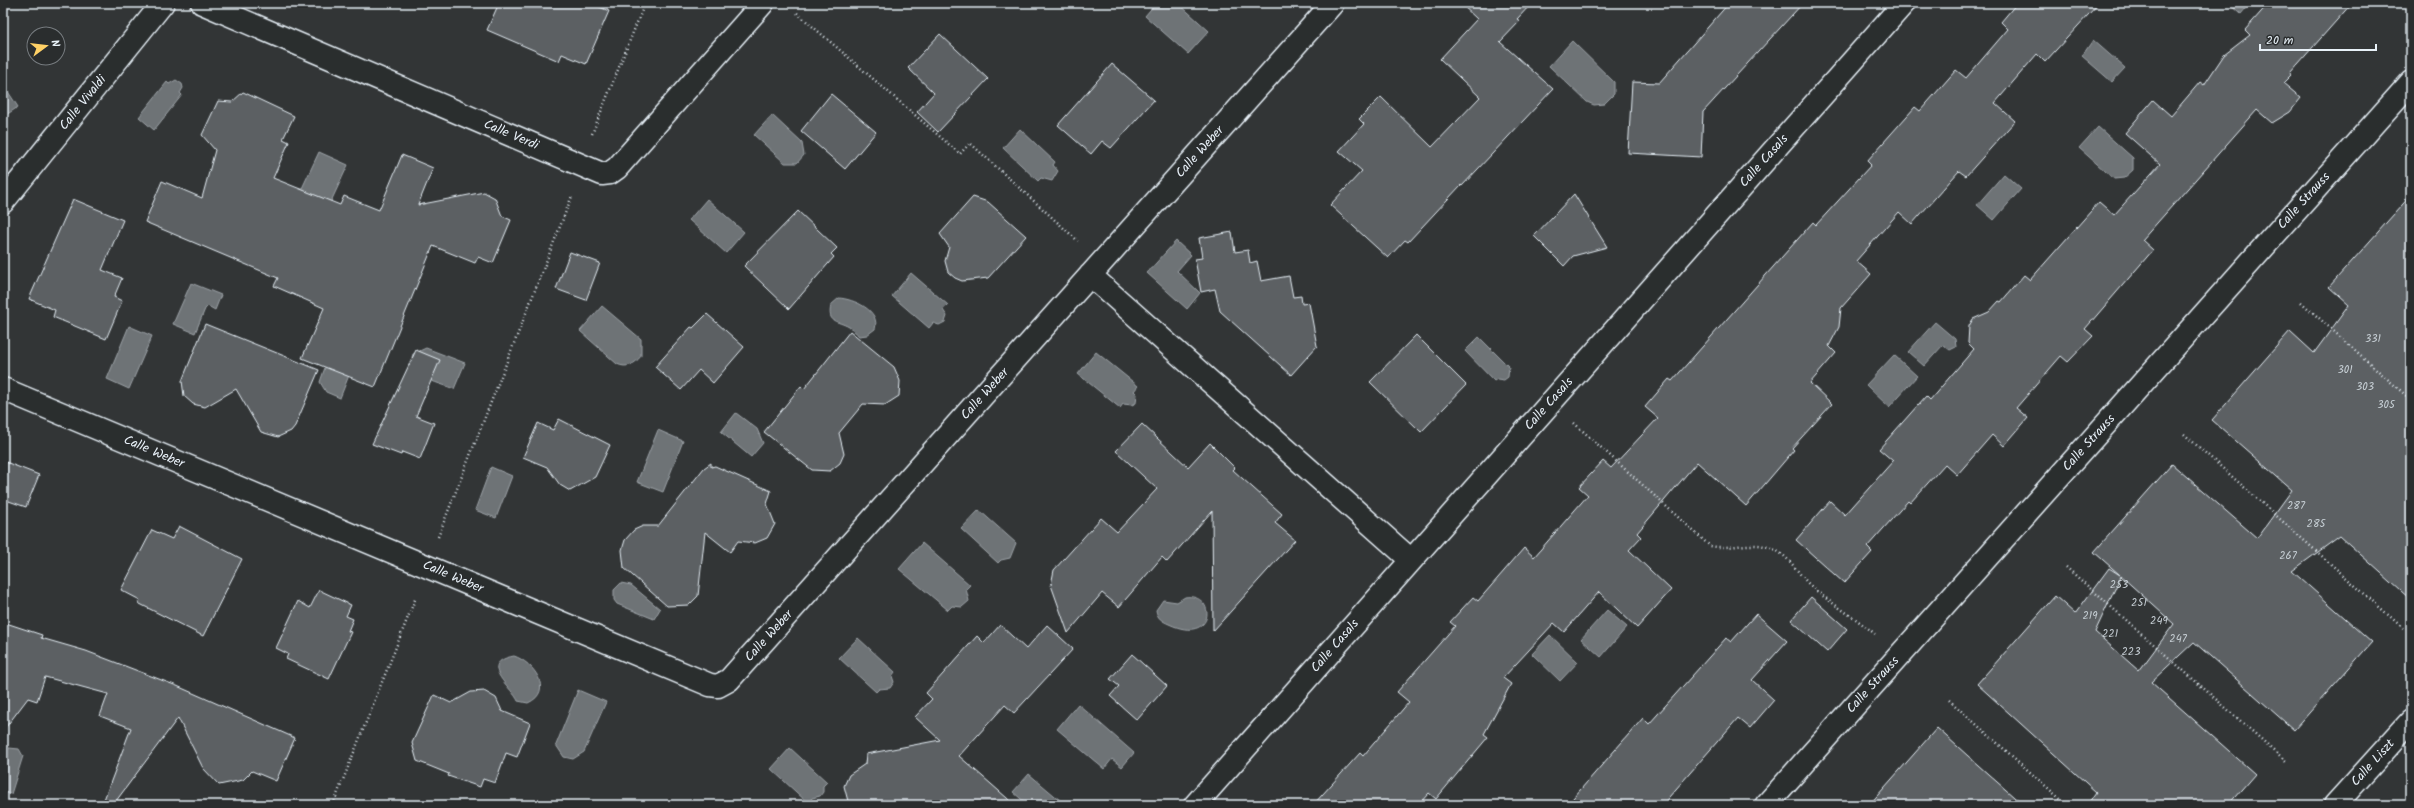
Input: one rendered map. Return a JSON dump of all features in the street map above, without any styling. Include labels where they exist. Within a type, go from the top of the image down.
[{"type":"street","name":"Calle Vivaldi","points":[[3,202],[162,3]]},
{"type":"street","name":"Calle Verdi","points":[[202,3],[597,172],[606,174],[618,168],[763,3]]},
{"type":"street","name":"Calle Weber","points":[[3,389],[710,685],[718,686],[729,680],[1333,3]]},
{"type":"street","name":"Calle Casals","points":[[1195,805],[1904,3]]},
{"type":"street","name":"Calle Strauss","points":[[1766,805],[2411,82]]},
{"type":"street","points":[[1090,275],[1411,560]]},
{"type":"street","name":"Calle Liszt","points":[[2335,805],[2411,720]]},
{"type":"path","points":[[591,136],[645,3]]},
{"type":"path","points":[[797,13],[960,154],[970,143],[1079,242]]},
{"type":"path","points":[[438,537],[572,196]]},
{"type":"path","points":[[2301,302],[2411,400]]},
{"type":"path","points":[[1574,423],[1710,546],[1757,545],[1781,552],[1789,559],[1804,580],[1814,589],[1850,614],[1876,635]]},
{"type":"path","points":[[2184,434],[2403,628]]},
{"type":"path","points":[[2066,567],[2286,760]]},
{"type":"path","points":[[333,805],[417,595]]},
{"type":"path","points":[[1949,700],[2067,805]]},
{"type":"shaded area","points":[[1156,3],[1178,3],[1209,31],[1188,54],[1145,16]]},
{"type":"shaded area","points":[[2229,3],[2250,3],[2241,14]]},
{"type":"shaded area","points":[[2093,40],[2125,68],[2112,82],[2082,56]]},
{"type":"shaded area","points":[[1572,41],[1614,82],[1614,94],[1604,104],[1594,105],[1587,102],[1549,66]]},
{"type":"shaded area","points":[[176,80],[182,84],[183,88],[180,93],[182,95],[154,130],[139,117],[167,82],[169,84]]},
{"type":"shaded area","points":[[3,84],[18,107],[3,117]]},
{"type":"shaded area","points":[[772,115],[802,143],[804,155],[797,163],[785,163],[754,135]]},
{"type":"shaded area","points":[[2098,127],[2133,158],[2133,170],[2124,178],[2114,179],[2079,148]]},
{"type":"shaded area","points":[[1020,129],[1055,162],[1053,165],[1058,171],[1052,181],[1041,178],[1038,181],[1003,148]]},
{"type":"shaded area","points":[[319,152],[348,165],[326,212],[297,199]]},
{"type":"shaded area","points":[[2004,174],[2021,189],[1994,220],[1977,205]]},
{"type":"shaded area","points":[[707,199],[744,232],[726,253],[689,220]]},
{"type":"shaded area","points":[[1176,241],[1191,255],[1177,271],[1200,293],[1187,309],[1147,273]]},
{"type":"shaded area","points":[[911,273],[948,305],[943,310],[947,316],[945,322],[939,325],[933,323],[929,328],[892,296]]},
{"type":"shaded area","points":[[191,283],[221,295],[215,310],[208,306],[205,309],[195,333],[173,324]]},
{"type":"shaded area","points":[[839,298],[858,303],[870,311],[876,322],[875,329],[867,335],[859,336],[850,328],[834,320],[830,315],[831,305]]},
{"type":"shaded area","points":[[602,306],[641,339],[641,356],[630,365],[624,366],[617,364],[580,331]]},
{"type":"shaded area","points":[[1935,322],[1955,339],[1956,347],[1950,350],[1943,345],[1924,366],[1908,352]]},
{"type":"shaded area","points":[[129,326],[152,336],[129,389],[107,379]]},
{"type":"shaded area","points":[[1479,337],[1509,367],[1508,377],[1504,380],[1497,379],[1494,381],[1465,351]]},
{"type":"shaded area","points":[[426,348],[465,363],[454,389],[424,378],[413,368],[413,354]]},
{"type":"shaded area","points":[[1096,352],[1138,386],[1134,391],[1137,394],[1136,403],[1132,405],[1123,404],[1120,408],[1078,374]]},
{"type":"shaded area","points":[[357,355],[340,398],[326,392],[320,382],[328,359]]},
{"type":"shaded area","points":[[1894,355],[1917,376],[1889,407],[1866,385]]},
{"type":"shaded area","points":[[736,413],[757,429],[763,443],[751,457],[721,432]]},
{"type":"shaded area","points":[[658,430],[683,441],[663,492],[637,482]]},
{"type":"shaded area","points":[[491,467],[512,476],[496,518],[475,510]]},
{"type":"shaded area","points":[[979,510],[1016,543],[1010,558],[1001,560],[998,563],[961,529]]},
{"type":"shaded area","points":[[922,543],[970,585],[966,589],[969,601],[962,607],[952,606],[948,610],[899,569]]},
{"type":"shaded area","points":[[621,583],[631,585],[660,609],[654,619],[617,604],[614,600],[614,590]]},
{"type":"shaded area","points":[[1185,597],[1195,598],[1203,602],[1207,617],[1203,624],[1196,628],[1184,629],[1164,622],[1160,619],[1156,610],[1163,600],[1177,602]]},
{"type":"shaded area","points":[[1607,610],[1627,627],[1601,657],[1581,639]]},
{"type":"shaded area","points":[[1550,635],[1578,662],[1560,681],[1532,654]]},
{"type":"shaded area","points":[[858,638],[895,672],[892,676],[894,682],[890,688],[879,689],[876,692],[839,658]]},
{"type":"shaded area","points":[[514,656],[528,664],[538,677],[540,691],[536,698],[528,703],[518,701],[497,670],[498,664],[503,659]]},
{"type":"shaded area","points":[[578,690],[606,702],[584,752],[573,759],[564,757],[556,745]]},
{"type":"shaded area","points":[[1078,704],[1134,753],[1122,767],[1112,759],[1104,769],[1057,729]]},
{"type":"shaded area","points":[[9,748],[19,749],[23,756],[11,794],[3,792],[3,755]]},
{"type":"shaded area","points":[[790,748],[827,782],[823,786],[823,792],[820,796],[812,798],[808,803],[771,769]]},
{"type":"shaded area","points":[[1029,774],[1061,801],[1058,805],[1028,805],[1013,792]]},
{"type":"building","points":[[499,3],[590,3],[609,11],[586,64],[562,54],[559,61],[487,30]]},
{"type":"building","points":[[1460,3],[1532,3],[1517,19],[1520,21],[1500,42],[1553,89],[1408,242],[1405,240],[1388,258],[1330,205],[1362,171],[1339,151],[1364,124],[1359,119],[1381,97],[1432,147],[1480,97],[1440,59],[1477,19]]},
{"type":"building","points":[[1729,3],[1803,3],[1703,112],[1701,157],[1628,153],[1632,82],[1659,83]]},
{"type":"building","points":[[2017,3],[2099,3],[2045,62],[2037,54],[1995,103],[2015,121],[1966,176],[1959,171],[1912,224],[1899,212],[1856,261],[1871,274],[1841,308],[1839,327],[1829,346],[1836,353],[1810,383],[1832,404],[1792,448],[1794,450],[1746,506],[1697,462],[1637,533],[1641,537],[1629,550],[1671,590],[1637,628],[1599,592],[1564,632],[1554,623],[1503,678],[1511,684],[1484,734],[1488,737],[1436,799],[1429,793],[1418,805],[1313,805],[1360,753],[1363,756],[1409,702],[1397,692],[1455,626],[1450,622],[1473,597],[1478,601],[1524,548],[1534,557],[1588,495],[1579,487],[1603,461],[1611,468],[1658,418],[1645,407],[1669,379],[1672,381],[1813,222],[1816,225],[1871,165],[1867,161],[1915,107],[1920,111],[1956,70],[1966,78],[2008,29],[2001,22]]},
{"type":"building","points":[[2269,3],[2352,3],[2290,73],[2291,75],[2283,83],[2301,98],[2290,112],[2272,123],[2257,110],[2142,240],[2153,250],[2085,329],[2093,336],[2068,362],[2061,356],[2016,408],[2028,418],[2004,446],[1992,435],[1957,475],[1945,464],[1910,503],[1908,501],[1867,547],[1872,552],[1844,583],[1796,540],[1830,501],[1845,515],[1893,461],[1879,449],[1926,396],[1930,400],[1974,349],[1968,343],[1969,326],[1973,319],[1989,312],[1999,301],[2001,302],[2024,275],[2030,280],[2099,202],[2114,215],[2160,164],[2125,133],[2153,100],[2171,116],[2200,82],[2204,85],[2224,55],[2250,35],[2245,30]]},
{"type":"building","points":[[940,34],[988,79],[938,132],[917,112],[934,93],[908,68]]},
{"type":"building","points":[[1112,64],[1154,100],[1111,148],[1102,141],[1091,154],[1058,125]]},
{"type":"building","points":[[243,92],[294,116],[283,139],[289,142],[273,178],[340,205],[344,196],[379,210],[402,155],[433,168],[418,205],[484,192],[495,198],[502,216],[511,220],[493,263],[478,257],[475,263],[433,246],[375,387],[302,358],[324,308],[274,286],[278,278],[145,222],[162,181],[202,198],[215,150],[202,135],[218,101],[232,102]]},
{"type":"building","points":[[831,94],[876,132],[845,169],[801,131]]},
{"type":"building","points":[[1574,194],[1607,247],[1573,256],[1564,266],[1534,236]]},
{"type":"building","points":[[2411,195],[2411,600],[2340,536],[2292,571],[2372,642],[2294,730],[2194,642],[2151,682],[2255,774],[2228,805],[2087,805],[2096,792],[1977,684],[2055,596],[2075,614],[2109,568],[2120,575],[2094,552],[2172,464],[2257,538],[2292,490],[2212,420],[2290,331],[2314,353],[2349,305],[2329,287]],"holes":[[[2121,576],[2174,624],[2139,671],[2095,632]]]},
{"type":"building","points":[[973,197],[988,202],[1026,236],[988,278],[962,281],[955,278],[948,272],[945,261],[949,247],[940,234]]},
{"type":"building","points":[[73,199],[123,220],[102,270],[122,278],[114,297],[122,301],[106,339],[53,317],[55,310],[29,299]]},
{"type":"building","points":[[798,211],[837,248],[831,254],[834,257],[789,309],[744,266]]},
{"type":"building","points":[[1232,232],[1235,252],[1248,250],[1250,263],[1257,261],[1261,281],[1289,276],[1293,297],[1301,296],[1302,304],[1309,303],[1317,346],[1291,375],[1220,311],[1215,289],[1201,292],[1195,259],[1202,258],[1199,238]]},
{"type":"building","points":[[570,252],[600,263],[586,300],[556,289]]},
{"type":"building","points":[[707,314],[744,347],[713,383],[699,370],[681,390],[655,367],[691,327],[693,328]]},
{"type":"building","points":[[205,324],[319,370],[295,426],[291,431],[278,437],[261,432],[236,389],[205,407],[193,404],[184,396],[182,381]]},
{"type":"building","points":[[850,331],[894,367],[900,381],[899,396],[885,405],[863,404],[839,433],[844,454],[840,463],[830,471],[812,470],[764,432],[801,386],[804,389]]},
{"type":"building","points":[[1416,335],[1466,385],[1421,432],[1370,382]]},
{"type":"building","points":[[416,350],[440,360],[416,416],[434,423],[420,459],[402,452],[401,455],[372,444]]},
{"type":"building","points":[[559,419],[610,445],[595,477],[570,491],[560,485],[547,467],[523,457],[538,423],[553,430]]},
{"type":"building","points":[[1142,424],[1188,467],[1210,443],[1235,468],[1233,470],[1282,514],[1275,523],[1295,540],[1213,631],[1212,511],[1167,562],[1162,557],[1119,607],[1102,593],[1068,633],[1051,585],[1054,570],[1101,518],[1117,532],[1157,489],[1116,451]]},
{"type":"building","points":[[3,461],[39,475],[26,507],[3,499]]},
{"type":"building","points":[[711,463],[711,467],[715,466],[771,491],[767,504],[775,524],[767,538],[755,543],[738,541],[730,552],[705,532],[698,596],[689,605],[667,606],[624,568],[622,550],[625,540],[634,530],[643,526],[658,526],[704,468]]},
{"type":"building","points":[[179,526],[242,559],[203,636],[138,603],[140,600],[121,590],[152,530],[172,539]]},
{"type":"building","points":[[319,590],[351,605],[346,616],[353,619],[348,631],[351,632],[329,679],[286,659],[288,654],[276,648],[298,601],[310,608]]},
{"type":"building","points":[[1811,597],[1847,629],[1827,652],[1791,620]]},
{"type":"building","points":[[1756,614],[1787,641],[1752,680],[1774,700],[1750,728],[1738,718],[1662,805],[1567,805],[1643,718],[1649,724],[1726,638],[1731,642]]},
{"type":"building","points":[[3,622],[42,635],[41,638],[86,651],[177,686],[295,738],[276,781],[252,771],[243,780],[219,785],[203,768],[178,718],[113,805],[102,805],[131,728],[100,716],[108,694],[45,677],[37,701],[28,698],[3,731]]},
{"type":"building","points":[[1000,625],[1026,649],[1047,625],[1073,649],[1014,713],[1005,705],[959,756],[1015,805],[849,805],[844,786],[849,775],[865,764],[866,754],[940,740],[915,717],[932,699],[926,693],[977,636],[984,643]]},
{"type":"building","points":[[1132,654],[1167,686],[1137,720],[1110,696],[1119,686],[1110,679]]},
{"type":"building","points":[[484,691],[496,698],[502,711],[530,723],[517,757],[506,753],[495,783],[483,779],[480,787],[448,776],[449,774],[417,761],[412,743],[434,695],[451,703],[471,692]]},
{"type":"building","points":[[1937,728],[1988,774],[2023,805],[1869,805]]}]
